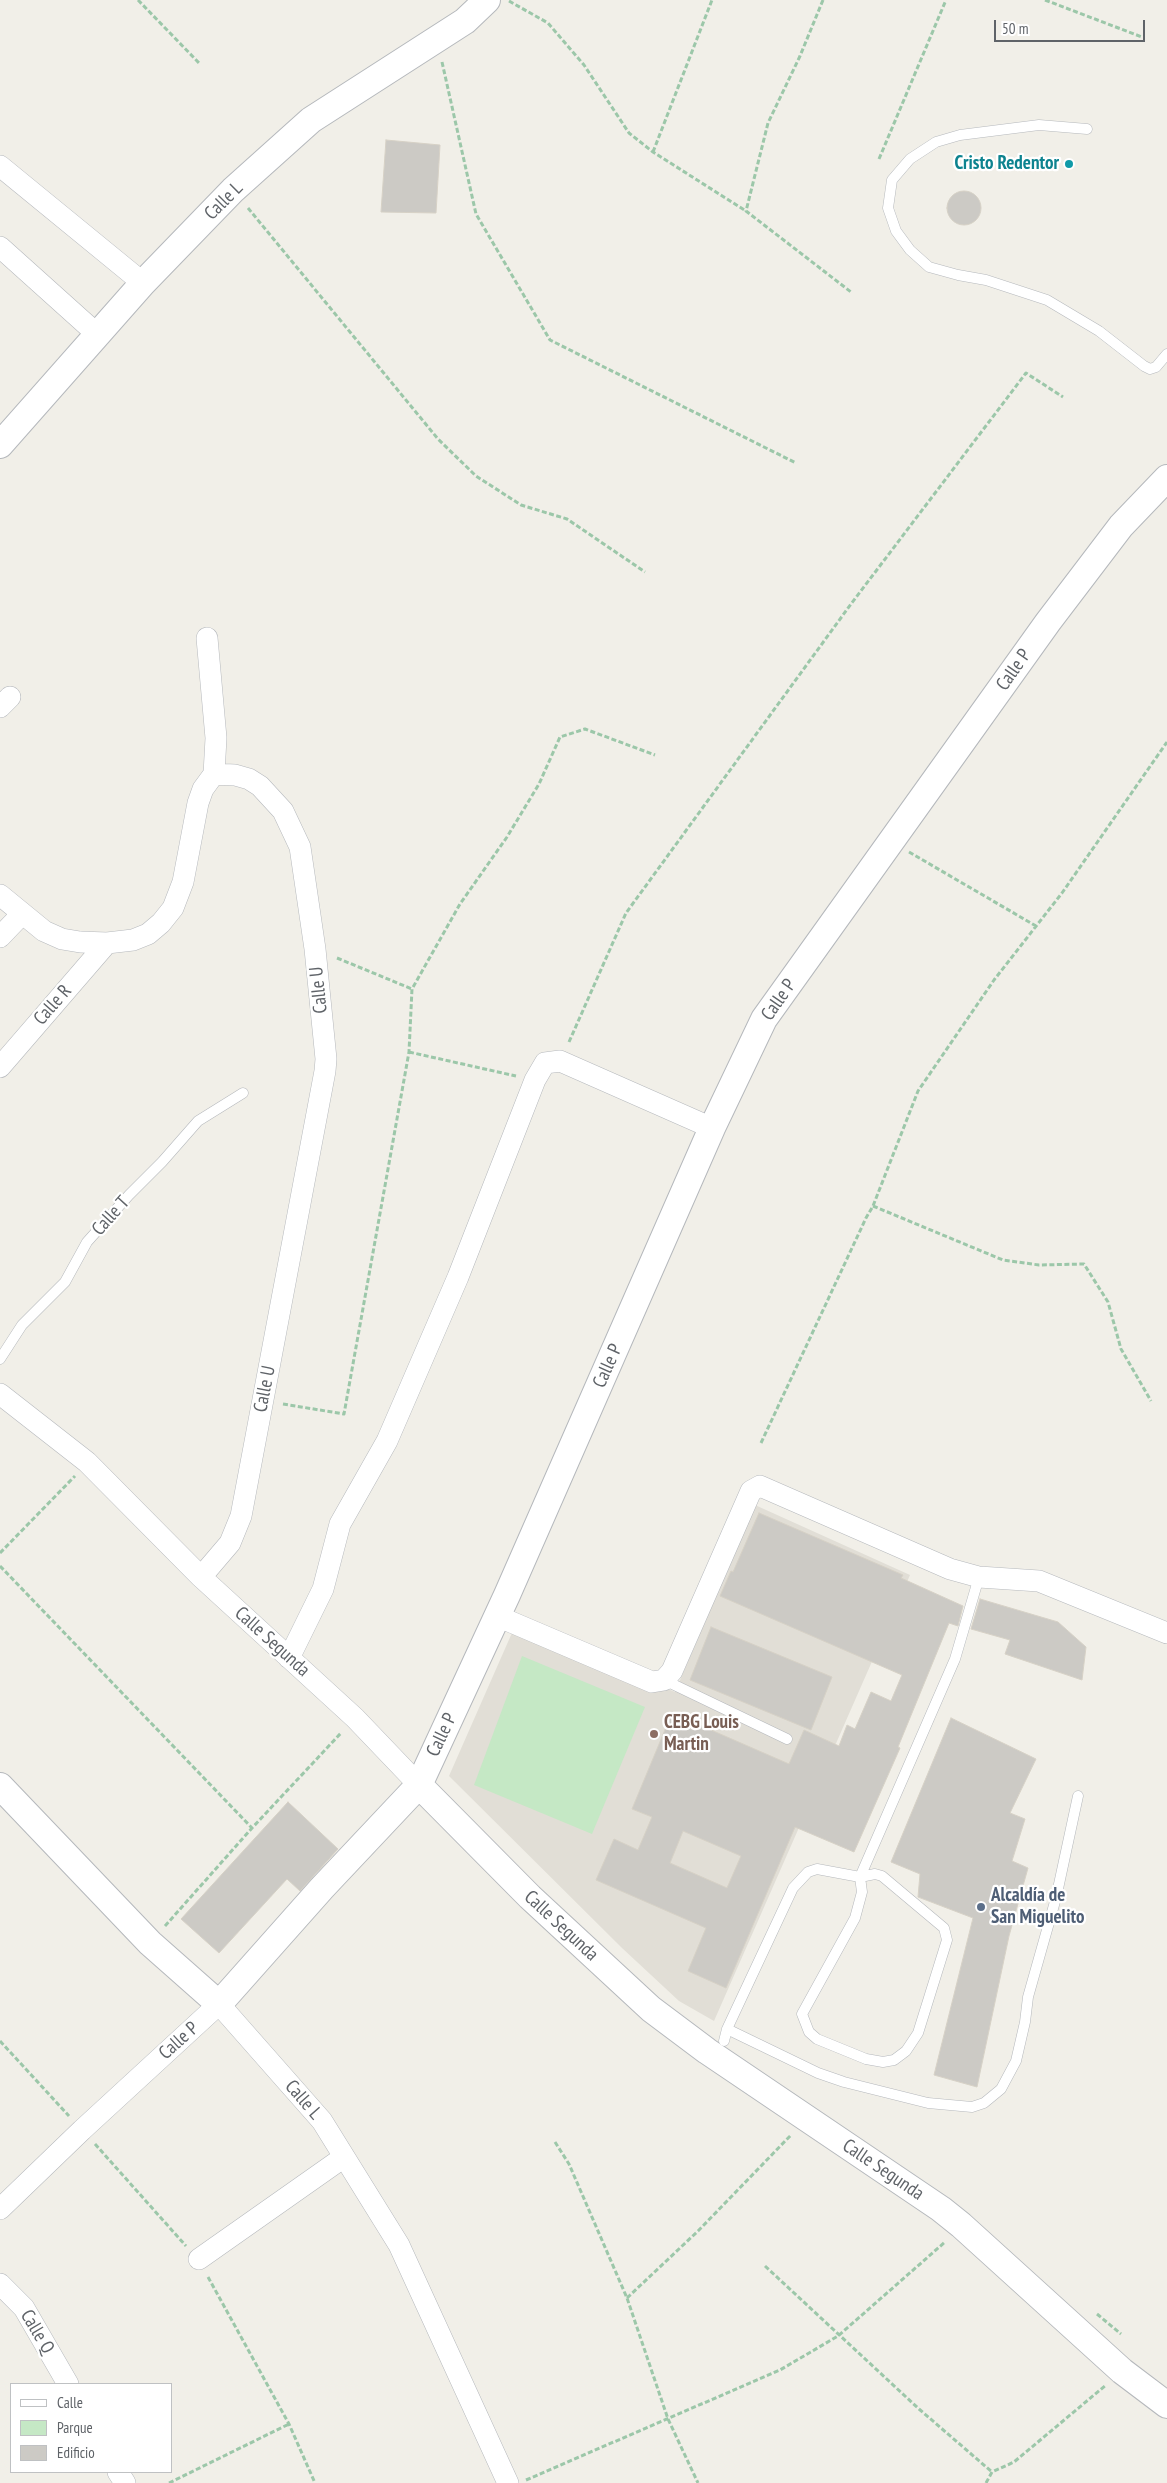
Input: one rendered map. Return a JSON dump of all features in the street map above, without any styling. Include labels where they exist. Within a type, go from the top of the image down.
[{"type":"street","name":"Calle L","points":[[0,445],[143,283],[233,190],[311,120],[465,21],[487,0]]},
{"type":"street","points":[[0,166],[143,283]]},
{"type":"street","points":[[0,247],[98,335]]},
{"type":"street","name":"Calle P","points":[[0,2209],[82,2130],[219,2004],[322,1888],[419,1785],[497,1616],[712,1128],[764,1019],[1096,558],[1121,526],[1167,478]]},
{"type":"street","points":[[0,894],[22,914],[44,930],[62,938],[80,942],[107,943],[133,940],[148,934],[161,923],[173,908],[183,882],[198,803],[203,789],[214,774],[216,738],[207,638]]},
{"type":"street","name":"Calle U","points":[[201,1577],[230,1543],[237,1529],[326,1059],[315,949],[300,847],[282,811],[266,792],[250,779],[235,775],[214,774]]},
{"type":"street","points":[[0,937],[22,914]]},
{"type":"street","name":"Calle R","points":[[0,1067],[107,943]]},
{"type":"street","points":[[289,1658],[323,1589],[340,1524],[387,1441],[458,1277],[535,1080],[545,1063],[560,1061],[712,1128]]},
{"type":"street","name":"Calle Segunda","points":[[0,1394],[87,1462],[201,1577],[355,1718],[530,1897],[651,2008],[707,2051],[962,2226],[1122,2372],[1167,2405]]},
{"type":"street","points":[[497,1616],[652,1682],[664,1680],[672,1671],[751,1491],[760,1486],[950,1569],[978,1577],[1039,1581],[1167,1633]]},
{"type":"street","name":"Calle L","points":[[0,1786],[150,1943],[219,2004],[322,2121],[400,2245],[508,2483]]},
{"type":"street","points":[[199,2259],[344,2157]]},
{"type":"street","name":"Calle Q","points":[[0,2284],[24,2308],[67,2383]]},
{"type":"lane","points":[[1087,129],[1039,125],[960,135],[936,142],[910,160],[892,180],[888,208],[896,231],[910,250],[929,267],[986,280],[1047,300],[1099,331],[1150,369],[1156,367],[1167,354]]},
{"type":"lane","name":"Calle T","points":[[0,1359],[22,1325],[65,1282],[87,1242],[129,1195],[162,1162],[198,1121],[243,1092]]},
{"type":"lane","points":[[724,2041],[727,2028],[793,1888],[808,1872],[816,1869],[860,1877],[875,1874],[882,1876],[944,1928],[947,1940],[918,2033],[906,2051],[894,2060],[883,2062],[866,2059],[817,2040],[804,2024],[802,2014],[854,1918],[862,1892],[860,1877],[955,1659],[978,1577]]},
{"type":"lane","points":[[664,1680],[787,1739]]},
{"type":"lane","points":[[727,2028],[818,2073],[844,2082],[928,2103],[972,2106],[984,2103],[1001,2089],[1016,2061],[1025,2022],[1028,1997],[1056,1898],[1078,1796]]},
{"type":"path","points":[[138,0],[200,64]]},
{"type":"path","points":[[507,0],[548,23],[584,65],[629,133],[653,152],[746,211],[851,292]]},
{"type":"path","points":[[653,152],[712,0]]},
{"type":"path","points":[[746,211],[768,123],[800,56],[822,0]]},
{"type":"path","points":[[879,159],[946,0]]},
{"type":"path","points":[[1045,0],[1142,37]]},
{"type":"path","points":[[437,40],[476,214],[550,340],[796,463]]},
{"type":"path","points":[[233,190],[438,439],[476,476],[521,504],[567,519],[645,572]]},
{"type":"path","points":[[560,1061],[626,913],[851,604],[1026,373],[1063,396]]},
{"type":"path","points":[[262,1401],[344,1414],[410,1052],[412,989],[460,904],[507,837],[539,784],[560,737],[585,728],[655,755]]},
{"type":"path","points":[[761,1443],[873,1206],[918,1091],[994,980],[1062,893],[1167,742]]},
{"type":"path","points":[[892,843],[1036,926]]},
{"type":"path","points":[[315,949],[412,989]]},
{"type":"path","points":[[410,1052],[535,1080]]},
{"type":"path","points":[[873,1206],[1003,1260],[1039,1265],[1084,1264],[1108,1302],[1121,1349],[1150,1401]]},
{"type":"path","points":[[0,1553],[87,1462]]},
{"type":"path","points":[[0,1566],[252,1828]]},
{"type":"path","points":[[150,1943],[252,1828],[355,1718]]},
{"type":"path","points":[[0,2041],[199,2259],[289,2424],[315,2483]]},
{"type":"path","points":[[628,2298],[698,2231],[795,2131]]},
{"type":"path","points":[[555,2142],[568,2164],[628,2298],[668,2419],[698,2483]]},
{"type":"path","points":[[520,2483],[780,2370],[838,2336],[962,2226]]},
{"type":"path","points":[[765,2266],[838,2336],[992,2472]]},
{"type":"path","points":[[986,2483],[992,2472],[1014,2462],[1122,2372]]},
{"type":"path","points":[[169,2483],[289,2424]]},
{"type":"shaded area","name":"CEBG Louis Martin","points":[[755,1505],[910,1575],[714,2021],[679,2001],[622,1948],[449,1776],[515,1626],[675,1692]]},
{"type":"green space","points":[[522,1656],[645,1707],[592,1834],[474,1785]]},
{"type":"building","points":[[386,140],[440,145],[436,213],[381,212]]},
{"type":"building","points":[[964,191],[971,192],[976,196],[980,201],[980,215],[976,220],[971,224],[964,225],[957,224],[952,220],[948,215],[947,208],[948,201],[952,196],[957,192]]},
{"type":"building","points":[[759,1513],[903,1575],[901,1578],[963,1606],[958,1626],[949,1623],[898,1747],[900,1748],[854,1852],[795,1827],[726,1988],[688,1971],[706,1928],[596,1880],[614,1839],[638,1850],[652,1817],[632,1809],[672,1713],[789,1764],[804,1730],[839,1746],[847,1725],[855,1729],[871,1692],[891,1701],[902,1675],[720,1596],[731,1571],[733,1572]],"holes":[[[683,1831],[741,1856],[727,1888],[670,1863]]]},
{"type":"building","points":[[980,1599],[1058,1622],[1086,1647],[1082,1680],[1005,1654],[1010,1640],[971,1629]]},
{"type":"building","points":[[711,1627],[832,1677],[811,1730],[690,1680]]},
{"type":"building","name":"Alcaldía de San Miguelito","points":[[951,1718],[1036,1759],[1010,1813],[1025,1819],[1012,1861],[1028,1868],[1009,1936],[977,2087],[934,2075],[973,1918],[918,1897],[920,1874],[891,1862]]},
{"type":"building","points":[[288,1802],[338,1849],[300,1891],[287,1879],[219,1953],[181,1919]]},
{"type":"place","name":"Cristo Redentor","points":[[1069,164]]},
{"type":"place","name":"CEBG Louis Martin","points":[[654,1734]]},
{"type":"place","name":"Alcaldía de San Miguelito","points":[[981,1907]]}]
